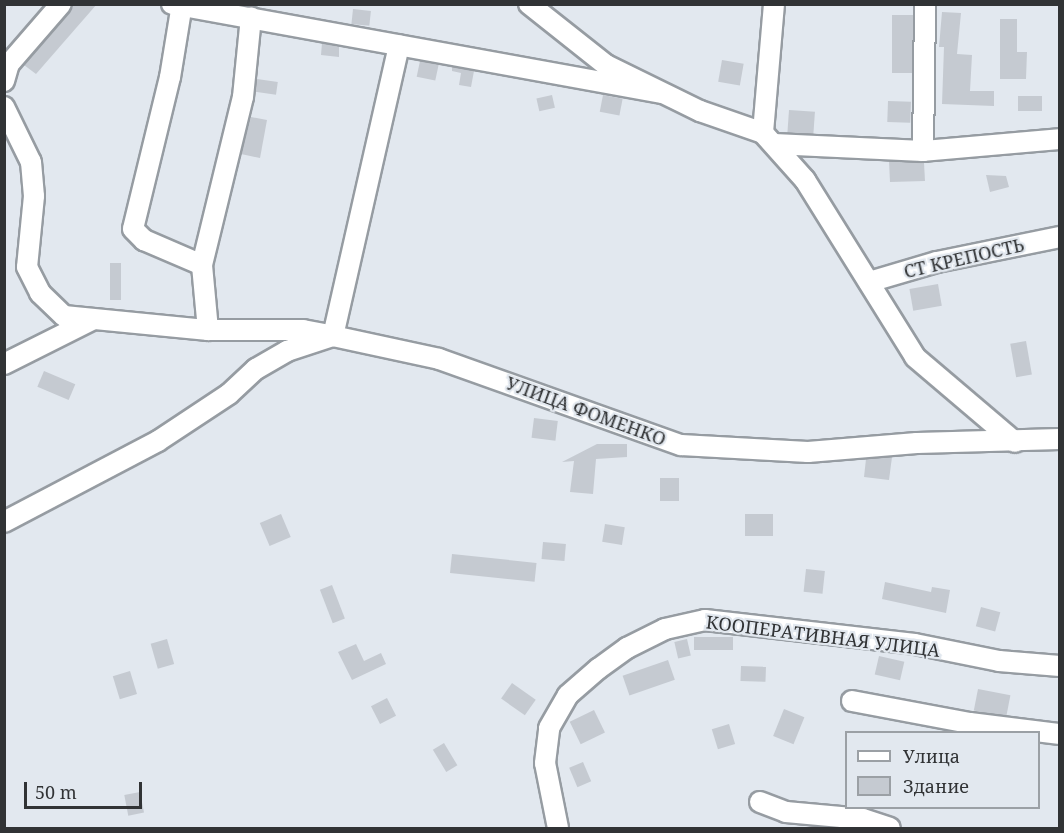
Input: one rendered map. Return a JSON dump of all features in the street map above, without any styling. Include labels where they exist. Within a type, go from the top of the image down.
[{"type":"street","points":[[4,81],[9,64],[61,4]]},
{"type":"street","points":[[529,4],[606,65],[660,93],[768,139],[923,151],[1059,139]]},
{"type":"street","points":[[774,4],[768,139],[805,180],[915,357],[1015,442]]},
{"type":"street","points":[[923,151],[925,4]]},
{"type":"street","points":[[202,265],[144,240],[133,229],[170,77],[178,6],[251,17],[660,93]]},
{"type":"street","points":[[208,330],[202,265],[243,97],[251,17]]},
{"type":"street","points":[[4,522],[158,441],[229,393],[256,369],[287,351],[333,336],[399,45]]},
{"type":"street","name":"УЛИЦА ФОМЕНКО","points":[[4,107],[31,162],[34,196],[27,267],[40,293],[64,316],[208,330],[303,330],[333,336],[439,359],[681,445],[808,452],[917,443],[1059,439]]},
{"type":"street","name":"СТ КРЕПОСТЬ","points":[[869,282],[937,262],[1059,237]]},
{"type":"street","points":[[4,364],[92,320]]},
{"type":"street","name":"КООПЕРАТИВНАЯ УЛИЦА","points":[[558,828],[545,763],[549,728],[568,695],[598,669],[627,648],[665,629],[705,620],[915,644],[999,661],[1059,666]]},
{"type":"street","points":[[852,701],[970,723],[1035,731]]},
{"type":"street","points":[[1040,732],[1059,734]]},
{"type":"street","points":[[760,802],[786,812],[863,819],[890,828]]},
{"type":"building","points":[[73,4],[97,4],[36,74],[24,65]]},
{"type":"building","points":[[353,9],[371,11],[369,26],[351,24]]},
{"type":"building","points":[[942,12],[961,13],[957,54],[972,55],[970,91],[994,91],[994,106],[942,104],[944,47],[939,47]]},
{"type":"building","points":[[892,15],[913,15],[913,73],[892,73]]},
{"type":"building","points":[[1000,19],[1017,19],[1017,52],[1027,52],[1026,79],[1000,79]]},
{"type":"building","points":[[322,43],[339,47],[339,57],[321,55]]},
{"type":"building","points":[[722,60],[744,64],[740,85],[718,82]]},
{"type":"building","points":[[420,61],[439,65],[435,81],[417,77]]},
{"type":"building","points":[[452,67],[474,71],[471,87],[459,85],[461,73],[452,71]]},
{"type":"building","points":[[257,79],[278,82],[276,95],[255,92]]},
{"type":"building","points":[[552,95],[555,108],[539,111],[536,99]]},
{"type":"building","points":[[603,95],[623,99],[619,116],[600,112]]},
{"type":"building","points":[[1018,96],[1042,96],[1042,111],[1018,111]]},
{"type":"building","points":[[888,101],[911,102],[910,123],[887,122]]},
{"type":"building","points":[[789,110],[815,112],[813,135],[787,133]]},
{"type":"building","points":[[251,117],[267,120],[260,158],[241,154]]},
{"type":"building","points":[[889,161],[924,163],[925,181],[890,182]]},
{"type":"building","points":[[986,175],[1006,176],[1009,187],[990,192]]},
{"type":"building","points":[[110,263],[121,263],[121,300],[110,300]]},
{"type":"building","points":[[938,284],[942,306],[913,311],[909,289]]},
{"type":"building","points":[[1026,341],[1032,374],[1016,377],[1010,344]]},
{"type":"building","points":[[44,371],[75,384],[69,400],[37,387]]},
{"type":"building","points":[[534,418],[558,421],[555,441],[532,438]]},
{"type":"building","points":[[597,444],[627,444],[627,457],[596,459],[593,494],[570,492],[574,461],[562,462]]},
{"type":"building","points":[[892,457],[889,480],[864,477],[866,459]]},
{"type":"building","points":[[660,478],[679,478],[679,501],[660,501]]},
{"type":"building","points":[[281,514],[291,537],[270,546],[260,523]]},
{"type":"building","points":[[745,514],[773,514],[773,536],[745,536]]},
{"type":"building","points":[[605,524],[625,527],[622,545],[602,542]]},
{"type":"building","points":[[543,542],[566,544],[564,561],[542,559]]},
{"type":"building","points":[[452,554],[537,563],[535,582],[450,573]]},
{"type":"building","points":[[806,569],[825,571],[822,594],[804,592]]},
{"type":"building","points":[[885,582],[931,592],[932,587],[950,590],[946,613],[882,599]]},
{"type":"building","points":[[332,585],[345,619],[333,623],[320,590]]},
{"type":"building","points":[[981,607],[1000,612],[995,631],[976,626]]},
{"type":"building","points":[[694,637],[733,637],[733,650],[694,650]]},
{"type":"building","points":[[167,639],[174,664],[158,669],[151,644]]},
{"type":"building","points":[[687,639],[691,656],[678,658],[674,642]]},
{"type":"building","points":[[356,644],[364,661],[381,653],[386,664],[352,680],[338,652]]},
{"type":"building","points":[[879,656],[904,662],[900,680],[875,675]]},
{"type":"building","points":[[668,660],[675,680],[629,695],[623,676]]},
{"type":"building","points":[[741,666],[766,667],[765,682],[740,681]]},
{"type":"building","points":[[130,671],[137,694],[120,699],[113,676]]},
{"type":"building","points":[[512,683],[536,700],[525,715],[501,699]]},
{"type":"building","points":[[978,689],[1010,695],[1006,717],[974,711]]},
{"type":"building","points":[[387,698],[396,716],[380,724],[371,706]]},
{"type":"building","points":[[784,709],[804,717],[794,744],[773,736]]},
{"type":"building","points":[[594,710],[605,732],[581,744],[570,722]]},
{"type":"building","points":[[729,724],[735,744],[718,749],[712,729]]},
{"type":"building","points":[[444,743],[457,765],[446,772],[433,750]]},
{"type":"building","points":[[583,762],[591,781],[577,787],[569,768]]},
{"type":"building","points":[[140,792],[144,813],[128,816],[124,795]]}]
